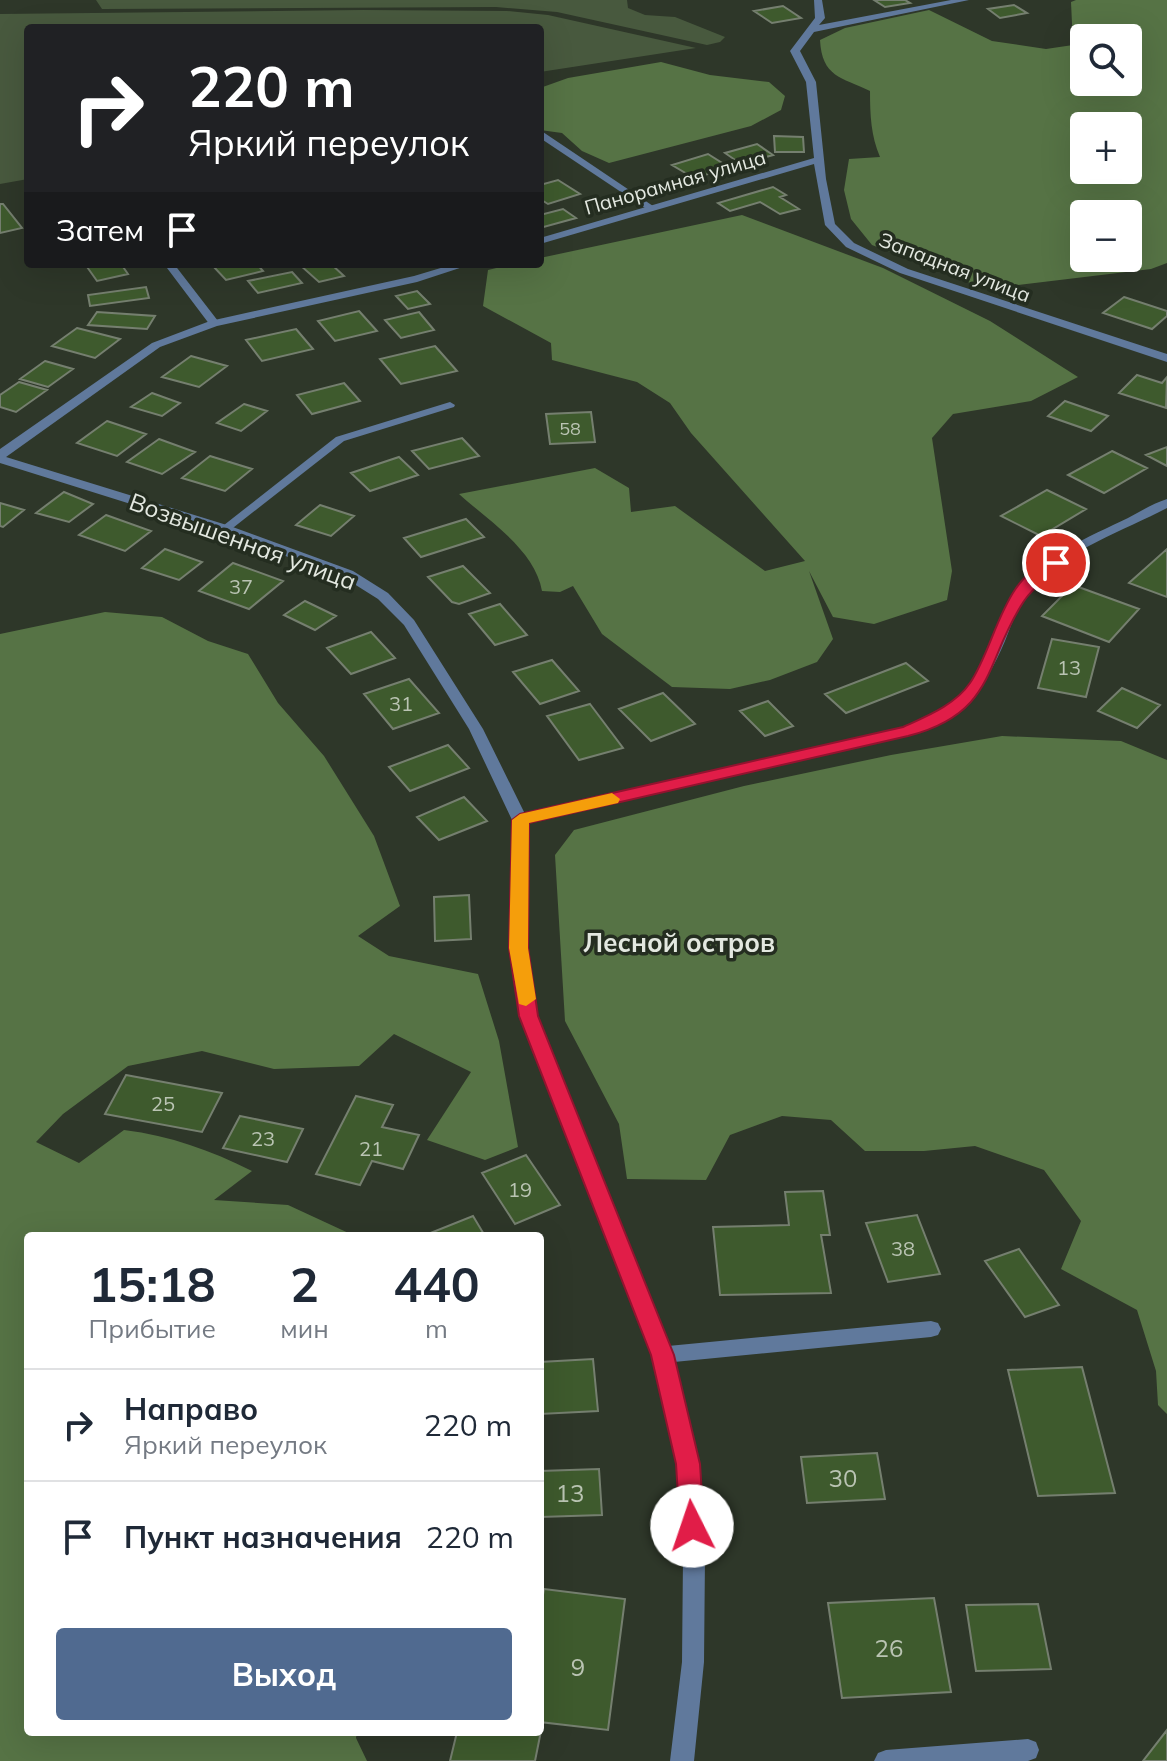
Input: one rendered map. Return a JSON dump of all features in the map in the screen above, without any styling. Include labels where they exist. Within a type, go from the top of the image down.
[{"type":"street","name":"Западная улица","points":[[818,0],[820,18],[795,51],[811,82],[830,225],[850,245],[904,271],[1167,358]]},
{"type":"street","points":[[814,29],[965,0]]},
{"type":"street","name":"Панорамная улица","points":[[544,240],[820,159]]},
{"type":"street","points":[[0,457],[156,345],[214,323],[417,279],[453,268]]},
{"type":"street","name":"Возвышенная улица","points":[[0,457],[225,529],[348,574],[383,596],[409,623],[476,729],[520,820],[518,948],[528,1016],[662,1355],[688,1464],[694,1557],[693,1662],[682,1761]]},
{"type":"street","points":[[520,820],[908,731],[939,717],[961,702],[977,685],[1015,601],[1031,581],[1056,563],[1167,503]]},
{"type":"street","points":[[662,1355],[931,1329]]},
{"type":"street","points":[[886,1761],[1028,1750]]},
{"type":"lane","points":[[544,137],[651,208]]},
{"type":"lane","points":[[172,268],[214,323]]},
{"type":"lane","points":[[225,529],[340,439],[450,405]]},
{"type":"green space","points":[[96,0],[627,0],[628,8],[645,15],[675,17],[725,37],[720,42],[707,45],[557,12],[496,7],[102,9]]},
{"type":"green space","points":[[1076,0],[1167,0],[1167,263],[1142,270],[1142,200],[1070,200],[1070,272],[1126,272],[986,289],[872,245],[851,219],[844,190],[849,159],[880,157],[872,125],[870,91],[829,69],[820,40],[845,28],[929,10],[992,41],[1046,49],[1070,45],[1070,96],[1142,96],[1142,24],[1072,24],[1071,2]]},
{"type":"green space","points":[[507,11],[548,15],[696,48],[544,71],[544,24],[24,24],[24,180],[0,184],[0,14]]},
{"type":"green space","points":[[661,62],[710,75],[769,82],[785,96],[781,110],[751,126],[609,163],[582,151],[562,133],[544,131],[544,87],[568,78]]},
{"type":"green space","points":[[742,215],[883,268],[990,321],[1078,377],[1031,401],[953,414],[932,438],[952,571],[947,600],[874,624],[833,617],[809,571],[833,639],[817,662],[770,680],[730,689],[672,687],[602,634],[573,586],[560,592],[542,591],[538,576],[521,549],[459,494],[595,468],[629,488],[631,512],[675,506],[765,571],[805,561],[691,433],[670,403],[637,382],[552,360],[551,343],[483,306],[488,270],[544,268],[544,257]]},
{"type":"green space","points":[[105,612],[162,617],[208,641],[248,654],[278,703],[324,756],[374,836],[400,906],[358,936],[389,956],[478,974],[499,1041],[518,1147],[485,1160],[427,1140],[471,1072],[394,1034],[359,1066],[274,1069],[202,1051],[128,1066],[63,1114],[36,1142],[79,1163],[124,1130],[174,1140],[252,1171],[214,1200],[288,1205],[346,1232],[24,1232],[24,1736],[356,1736],[367,1761],[0,1761],[0,634]]},
{"type":"green space","points":[[1002,736],[1121,741],[1167,760],[1167,1414],[1158,1405],[1156,1371],[1137,1310],[1061,1269],[1081,1221],[1044,1170],[975,1146],[924,1151],[865,1151],[831,1120],[782,1116],[730,1135],[706,1180],[627,1179],[619,1124],[565,1021],[555,855],[574,830],[744,786],[891,755]]},
{"type":"building","points":[[874,0],[905,0],[910,3],[885,7]]},
{"type":"building","points":[[1014,5],[1027,13],[1000,18],[988,9]]},
{"type":"building","points":[[783,6],[801,18],[772,23],[754,11]]},
{"type":"building","points":[[774,136],[803,137],[804,152],[775,152]]},
{"type":"building","points":[[757,144],[773,155],[741,164],[725,153]]},
{"type":"building","points":[[708,154],[730,168],[694,178],[672,165]]},
{"type":"building","points":[[558,180],[580,194],[548,204],[544,202],[544,184]]},
{"type":"building","points":[[773,187],[786,195],[780,197],[799,209],[780,214],[760,202],[730,211],[718,203]]},
{"type":"building","points":[[0,204],[3,204],[22,228],[0,233]]},
{"type":"building","points":[[563,209],[576,218],[544,227],[544,214]]},
{"type":"building","points":[[88,268],[124,268],[128,274],[97,281]]},
{"type":"building","points":[[215,268],[260,268],[263,271],[226,280]]},
{"type":"building","points":[[303,268],[335,268],[344,276],[319,282]]},
{"type":"building","points":[[292,272],[302,283],[258,293],[248,281]]},
{"type":"building","points":[[146,287],[149,298],[90,306],[88,295]]},
{"type":"building","points":[[417,291],[430,304],[408,309],[396,296]]},
{"type":"building","points":[[1124,297],[1167,311],[1167,316],[1152,329],[1103,313]]},
{"type":"building","points":[[359,311],[377,331],[335,341],[318,321]]},
{"type":"building","points":[[97,312],[155,316],[147,329],[88,325]]},
{"type":"building","points":[[419,312],[434,330],[401,338],[385,320]]},
{"type":"building","points":[[77,328],[120,339],[95,358],[52,346]]},
{"type":"building","points":[[296,329],[313,349],[262,361],[246,340]]},
{"type":"building","points":[[435,346],[457,371],[401,384],[380,359]]},
{"type":"building","points":[[191,356],[227,366],[199,387],[162,377]]},
{"type":"building","points":[[45,361],[73,369],[48,387],[20,379]]},
{"type":"building","points":[[1137,375],[1162,383],[1167,377],[1166,408],[1119,393]]},
{"type":"building","points":[[19,382],[47,390],[16,412],[0,407],[0,395]]},
{"type":"building","points":[[344,383],[360,401],[312,414],[297,395]]},
{"type":"building","points":[[152,393],[180,403],[162,416],[131,407]]},
{"type":"building","points":[[1065,401],[1108,416],[1091,431],[1048,416]]},
{"type":"building","points":[[244,404],[267,411],[241,431],[217,423]]},
{"type":"building","points":[[591,412],[595,442],[550,444],[546,414]]},
{"type":"building","points":[[107,421],[146,434],[117,456],[77,443]]},
{"type":"building","points":[[462,438],[479,456],[429,469],[412,451]]},
{"type":"building","points":[[159,439],[195,452],[162,474],[127,462]]},
{"type":"building","points":[[1167,447],[1167,466],[1146,455]]},
{"type":"building","points":[[1112,451],[1147,468],[1104,493],[1068,475]]},
{"type":"building","points":[[210,456],[252,469],[225,491],[182,478]]},
{"type":"building","points":[[399,457],[418,475],[370,491],[351,473]]},
{"type":"building","points":[[1047,490],[1086,509],[1041,536],[1001,516]]},
{"type":"building","points":[[64,492],[93,504],[69,522],[36,513]]},
{"type":"building","points":[[0,503],[24,510],[3,527],[0,526]]},
{"type":"building","points":[[320,505],[354,516],[331,536],[296,525]]},
{"type":"building","points":[[106,515],[151,531],[125,551],[79,535]]},
{"type":"building","points":[[466,519],[484,537],[421,557],[404,538]]},
{"type":"building","points":[[165,549],[202,562],[179,580],[142,568]]},
{"type":"building","points":[[1167,549],[1167,597],[1129,583]]},
{"type":"building","points":[[233,563],[283,581],[249,609],[199,591]]},
{"type":"building","points":[[463,566],[490,593],[459,604],[452,602],[428,577]]},
{"type":"building","points":[[1073,585],[1139,609],[1109,642],[1042,616]]},
{"type":"building","points":[[305,601],[336,616],[315,630],[284,615]]},
{"type":"building","points":[[500,604],[527,635],[495,645],[469,614]]},
{"type":"building","points":[[371,632],[395,658],[351,674],[327,648]]},
{"type":"building","points":[[1052,639],[1099,647],[1086,697],[1038,688]]},
{"type":"building","points":[[552,660],[579,691],[540,704],[513,672]]},
{"type":"building","points":[[906,663],[928,681],[846,713],[825,694]]},
{"type":"building","points":[[409,679],[439,713],[393,729],[364,694]]},
{"type":"building","points":[[1122,688],[1160,705],[1137,728],[1098,711]]},
{"type":"building","points":[[663,693],[695,724],[651,741],[619,709]]},
{"type":"building","points":[[768,701],[793,726],[765,736],[740,711]]},
{"type":"building","points":[[590,704],[623,748],[579,760],[547,716]]},
{"type":"building","points":[[448,745],[469,768],[410,791],[389,767]]},
{"type":"building","points":[[464,797],[487,821],[439,840],[417,817]]},
{"type":"building","points":[[469,895],[471,939],[435,941],[434,897]]},
{"type":"building","points":[[126,1075],[222,1093],[202,1132],[105,1114]]},
{"type":"building","points":[[356,1096],[393,1105],[382,1127],[419,1135],[403,1169],[372,1161],[360,1185],[316,1174]]},
{"type":"building","points":[[240,1116],[303,1129],[287,1162],[223,1148]]},
{"type":"building","points":[[526,1155],[560,1205],[515,1224],[482,1173]]},
{"type":"building","points":[[823,1191],[830,1235],[821,1235],[831,1293],[720,1295],[713,1227],[789,1225],[785,1192]]},
{"type":"building","points":[[917,1215],[940,1274],[888,1282],[866,1223]]},
{"type":"building","points":[[473,1216],[483,1232],[433,1232]]},
{"type":"building","points":[[1019,1249],[1059,1305],[1025,1317],[985,1261]]},
{"type":"building","points":[[593,1359],[598,1411],[544,1414],[544,1362]]},
{"type":"building","points":[[1082,1367],[1115,1493],[1038,1496],[1008,1370]]},
{"type":"building","points":[[877,1453],[885,1499],[807,1503],[801,1457]]},
{"type":"building","points":[[599,1469],[602,1515],[544,1517],[544,1471]]},
{"type":"building","points":[[544,1589],[625,1599],[608,1730],[544,1722]]},
{"type":"building","points":[[934,1598],[951,1692],[842,1698],[828,1603]]},
{"type":"building","points":[[1038,1604],[1051,1669],[976,1671],[966,1605]]},
{"type":"building","points":[[1167,1730],[1167,1761],[1143,1761]]},
{"type":"building","points":[[456,1736],[540,1736],[535,1761],[450,1761]]},
{"type":"slow traffic","points":[[526,999],[518,948],[520,820],[612,799]]},
{"type":"district","name":"Лесной остров","points":[[679,942]]},
{"type":"route","points":[[692,1526],[688,1464],[662,1355],[612,1221],[528,1016],[518,948],[520,820],[908,731],[939,717],[961,702],[977,685],[1015,601],[1031,581],[1056,563]]}]
